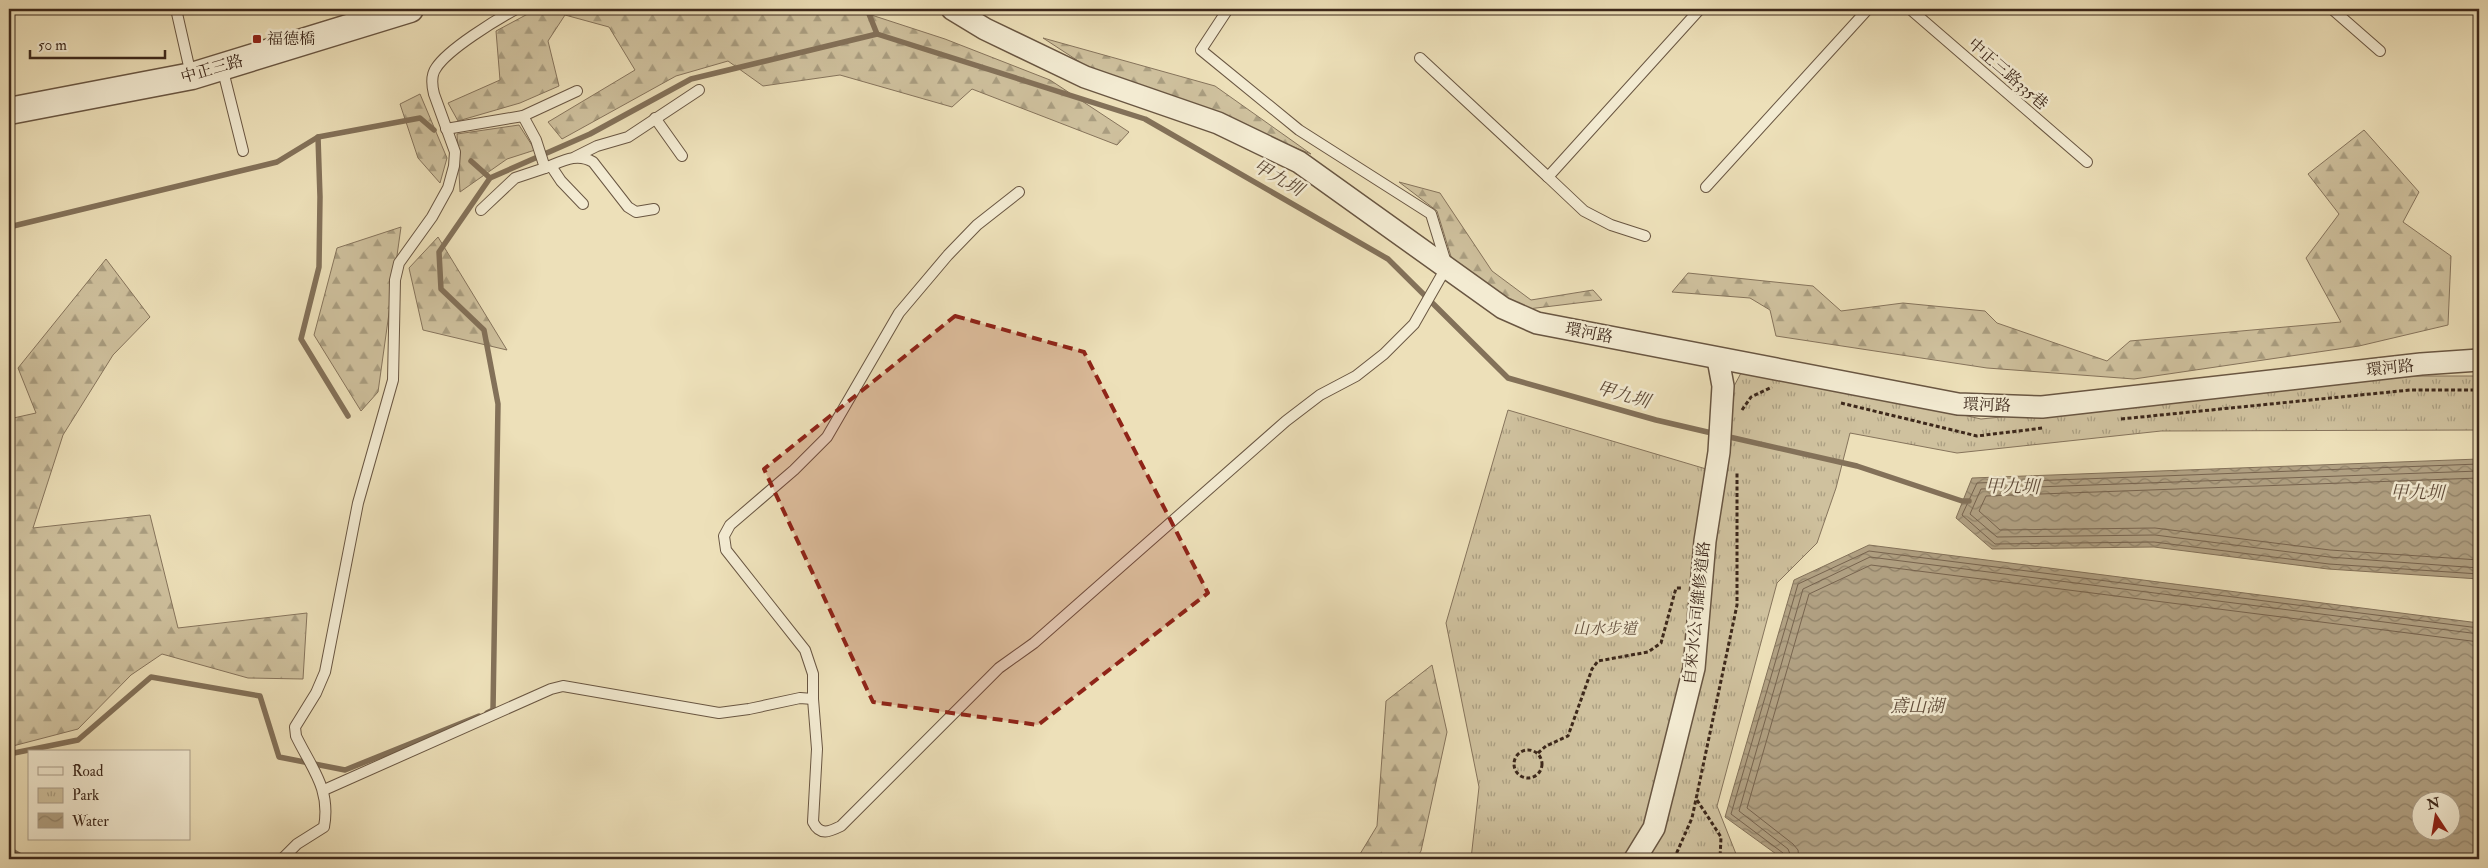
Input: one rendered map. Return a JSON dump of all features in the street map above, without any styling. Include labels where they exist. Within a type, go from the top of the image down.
[{"type":"street","name":"中正三路","points":[[9,111],[192,76],[410,9]]},
{"type":"street","name":"環河路","points":[[952,9],[985,29],[1085,77],[1218,123],[1299,162],[1442,275],[1503,308],[1537,323],[1718,359],[1854,382],[1958,404],[2042,406],[2421,364],[2479,360]]},
{"type":"street","name":"自來水公司維修道路","points":[[1635,859],[1654,828],[1694,668],[1705,542],[1719,452],[1722,386],[1718,359]]},
{"type":"lane","points":[[176,9],[192,76]]},
{"type":"lane","points":[[282,859],[297,844],[324,827],[327,810],[324,790],[296,736],[295,727],[316,693],[325,672],[358,503],[393,380],[394,280],[399,263],[432,217],[448,188],[454,166],[455,152],[434,94],[432,84],[434,69],[444,58],[484,28],[516,9]]},
{"type":"lane","points":[[1019,192],[977,225],[948,255],[898,313],[827,437],[794,470],[730,525],[724,536],[726,550],[805,650],[813,674],[817,749],[813,822],[817,829],[823,832],[830,832],[841,826],[999,668],[1034,643],[1286,421],[1320,395],[1356,376],[1384,354],[1414,324],[1442,275],[1432,214],[1299,130],[1201,50],[1228,9]]},
{"type":"lane","points":[[1548,177],[1700,9]]},
{"type":"lane","points":[[1706,187],[1868,9]]},
{"type":"lane","name":"中正三路335巷","points":[[1910,9],[2088,162]]},
{"type":"lane","points":[[2332,9],[2380,52]]},
{"type":"lane","points":[[1420,58],[1584,211],[1611,225],[1645,236]]},
{"type":"lane","points":[[222,66],[243,150]]},
{"type":"lane","points":[[481,210],[515,178],[597,146],[628,137],[699,90]]},
{"type":"lane","points":[[446,129],[523,116],[577,91]]},
{"type":"lane","points":[[523,116],[546,165],[583,204]]},
{"type":"lane","points":[[655,118],[682,156]]},
{"type":"lane","points":[[575,156],[586,158],[593,162],[628,207],[636,212],[654,209]]},
{"type":"lane","points":[[324,790],[551,689],[563,686],[719,713],[750,709],[800,698],[813,698]]},
{"type":"path","points":[[1674,859],[1692,818],[1737,605],[1737,465]]},
{"type":"path","points":[[1538,753],[1546,746],[1568,736],[1592,669],[1598,661],[1648,652],[1661,643],[1676,588],[1701,588]]},
{"type":"path","points":[[1530,750],[1538,753],[1543,762],[1538,775],[1528,778],[1519,775],[1514,768],[1518,755],[1530,750]]},
{"type":"path","points":[[1696,799],[1721,837],[1720,859]]},
{"type":"highlighted area","points":[[955,316],[1084,352],[1208,593],[1038,725],[873,702],[764,469]]},
{"type":"green space","points":[[537,9],[754,9],[757,14],[789,9],[853,9],[945,39],[1050,80],[1129,132],[1117,145],[972,89],[952,107],[840,75],[763,86],[728,61],[676,76],[562,139],[548,122],[635,70],[609,27],[565,15],[548,41],[559,86],[520,103],[458,121],[448,103],[500,80],[496,31]]},
{"type":"green space","points":[[1043,38],[1215,86],[1311,154],[1176,99],[1089,68]]},
{"type":"green space","points":[[420,94],[447,158],[440,183],[418,158],[400,104]]},
{"type":"green space","points":[[519,125],[535,150],[507,159],[460,192],[457,134]]},
{"type":"green space","points":[[2364,130],[2419,192],[2403,222],[2451,256],[2448,325],[2359,346],[2134,379],[1987,368],[1776,336],[1770,310],[1750,298],[1672,292],[1688,273],[1813,286],[1841,311],[1903,303],[1985,311],[1997,323],[2107,361],[2130,341],[2341,322],[2306,258],[2339,214],[2308,174]]},
{"type":"green space","points":[[1399,182],[1440,193],[1492,271],[1531,300],[1593,290],[1602,300],[1520,310],[1453,263],[1437,211]]},
{"type":"green space","points":[[401,227],[378,392],[361,411],[314,335],[337,248]]},
{"type":"green space","points":[[438,237],[507,350],[423,330],[409,268]]},
{"type":"green space","points":[[106,259],[150,317],[113,355],[63,435],[33,528],[150,515],[178,628],[307,613],[303,679],[248,678],[162,654],[131,675],[78,729],[9,747],[9,419],[36,413],[18,368]]},
{"type":"green space","name":"山水步道","points":[[1741,373],[1841,387],[1981,419],[2413,376],[2479,376],[2479,430],[2161,431],[1957,453],[1850,433],[1836,488],[1817,543],[1777,583],[1717,806],[1738,859],[1471,859],[1479,787],[1446,623],[1508,410],[1723,474],[1733,388]]},
{"type":"green space","points":[[1432,665],[1447,732],[1421,851],[1416,859],[1357,859],[1377,826],[1386,701]]},
{"type":"water","points":[[2479,459],[2479,579],[2328,569],[2154,547],[1992,549],[1956,518],[1972,478]]},
{"type":"water","name":"鳶山湖","points":[[1869,545],[2479,623],[2479,859],[1783,859],[1725,817],[1794,580]]},
{"type":"waterway","name":"甲九圳","points":[[867,9],[877,34],[1145,119],[1388,259],[1508,378],[1656,420],[1716,434]]},
{"type":"waterway","points":[[487,713],[493,710],[498,404],[484,330],[441,289],[439,252],[490,178],[590,134],[691,79],[877,34]]},
{"type":"waterway","points":[[9,227],[277,162],[318,137],[420,118],[434,130]]},
{"type":"waterway","points":[[318,137],[320,197],[319,267],[301,339],[348,416]]},
{"type":"waterway","points":[[471,161],[490,178]]},
{"type":"waterway","name":"甲九圳","points":[[1725,436],[1857,466],[1962,501],[1969,501]]},
{"type":"waterway","points":[[29,750],[78,740],[151,677],[260,696],[279,757],[345,770],[479,716]]},
{"type":"waterway","points":[[9,754],[28,750]]},
{"type":"waterway","points":[[9,849],[26,859]]},
{"type":"place","name":"福德橋","points":[[257,39]]}]
